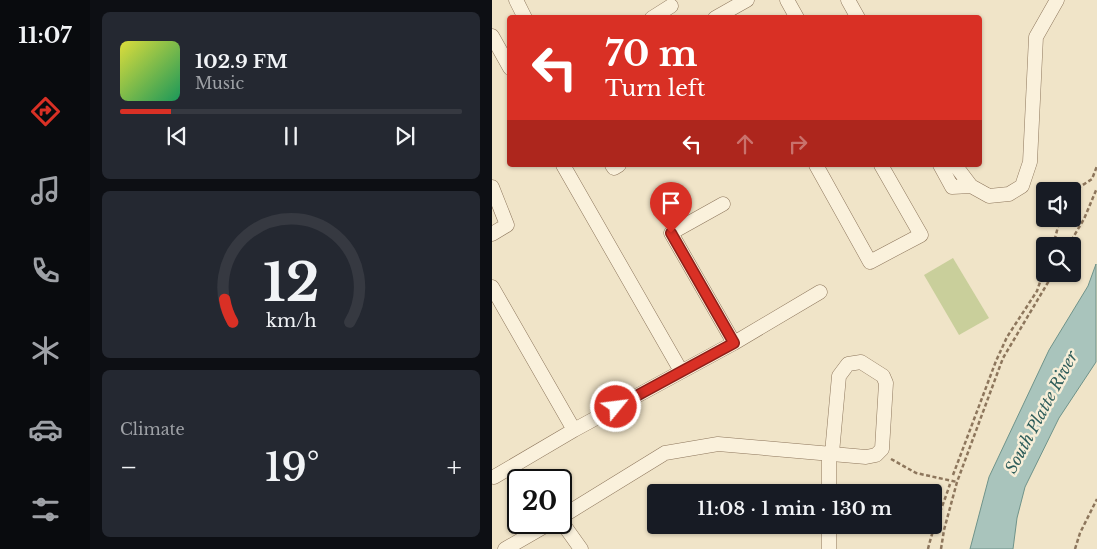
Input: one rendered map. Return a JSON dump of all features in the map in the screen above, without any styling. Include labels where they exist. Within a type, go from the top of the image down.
[{"type":"street","points":[[516,0],[524,15]]},
{"type":"street","points":[[731,14],[747,0]]},
{"type":"street","points":[[787,0],[795,15]]},
{"type":"street","points":[[956,167],[971,186],[989,196],[1009,194],[1022,186],[1030,162],[1036,37],[1057,0]]},
{"type":"street","points":[[850,1],[857,15]]},
{"type":"street","points":[[658,15],[672,8]]},
{"type":"street","points":[[492,36],[507,63]]},
{"type":"street","points":[[564,167],[680,372]]},
{"type":"street","points":[[817,167],[870,262],[921,235],[883,167]]},
{"type":"street","points":[[941,167],[952,187],[971,186]]},
{"type":"street","points":[[492,187],[507,225],[492,234]]},
{"type":"street","points":[[723,204],[671,233],[734,343]]},
{"type":"street","points":[[492,287],[574,430]]},
{"type":"street","points":[[493,476],[734,343],[820,292]]},
{"type":"street","points":[[572,510],[665,452],[718,444],[831,453],[866,457],[876,455],[882,449],[886,383],[883,376],[861,362],[848,364],[839,376],[831,453],[829,484]]},
{"type":"street","points":[[505,549],[531,534]]},
{"type":"street","points":[[570,534],[581,549]]},
{"type":"street","points":[[829,534],[829,549]]},
{"type":"path","points":[[1081,186],[1092,179],[1096,166]]},
{"type":"path","points":[[1073,237],[1084,219],[1096,188]]},
{"type":"path","points":[[953,475],[1007,337],[1037,291],[1040,282]]},
{"type":"path","points":[[941,549],[957,482],[1003,358],[1047,282]]},
{"type":"path","points":[[882,449],[892,460],[916,473],[957,482]]},
{"type":"path","points":[[928,549],[931,534],[950,484]]},
{"type":"path","points":[[1075,549],[1080,533],[1096,499]]},
{"type":"green space","points":[[953,258],[989,318],[959,335],[924,275]]},
{"type":"water","name":"South Platte River","points":[[1096,264],[1096,362],[1059,418],[1025,487],[1017,518],[1013,549],[970,549],[989,477],[1049,350],[1088,286]]},
{"type":"route","points":[[616,407],[734,343],[671,233]]}]
